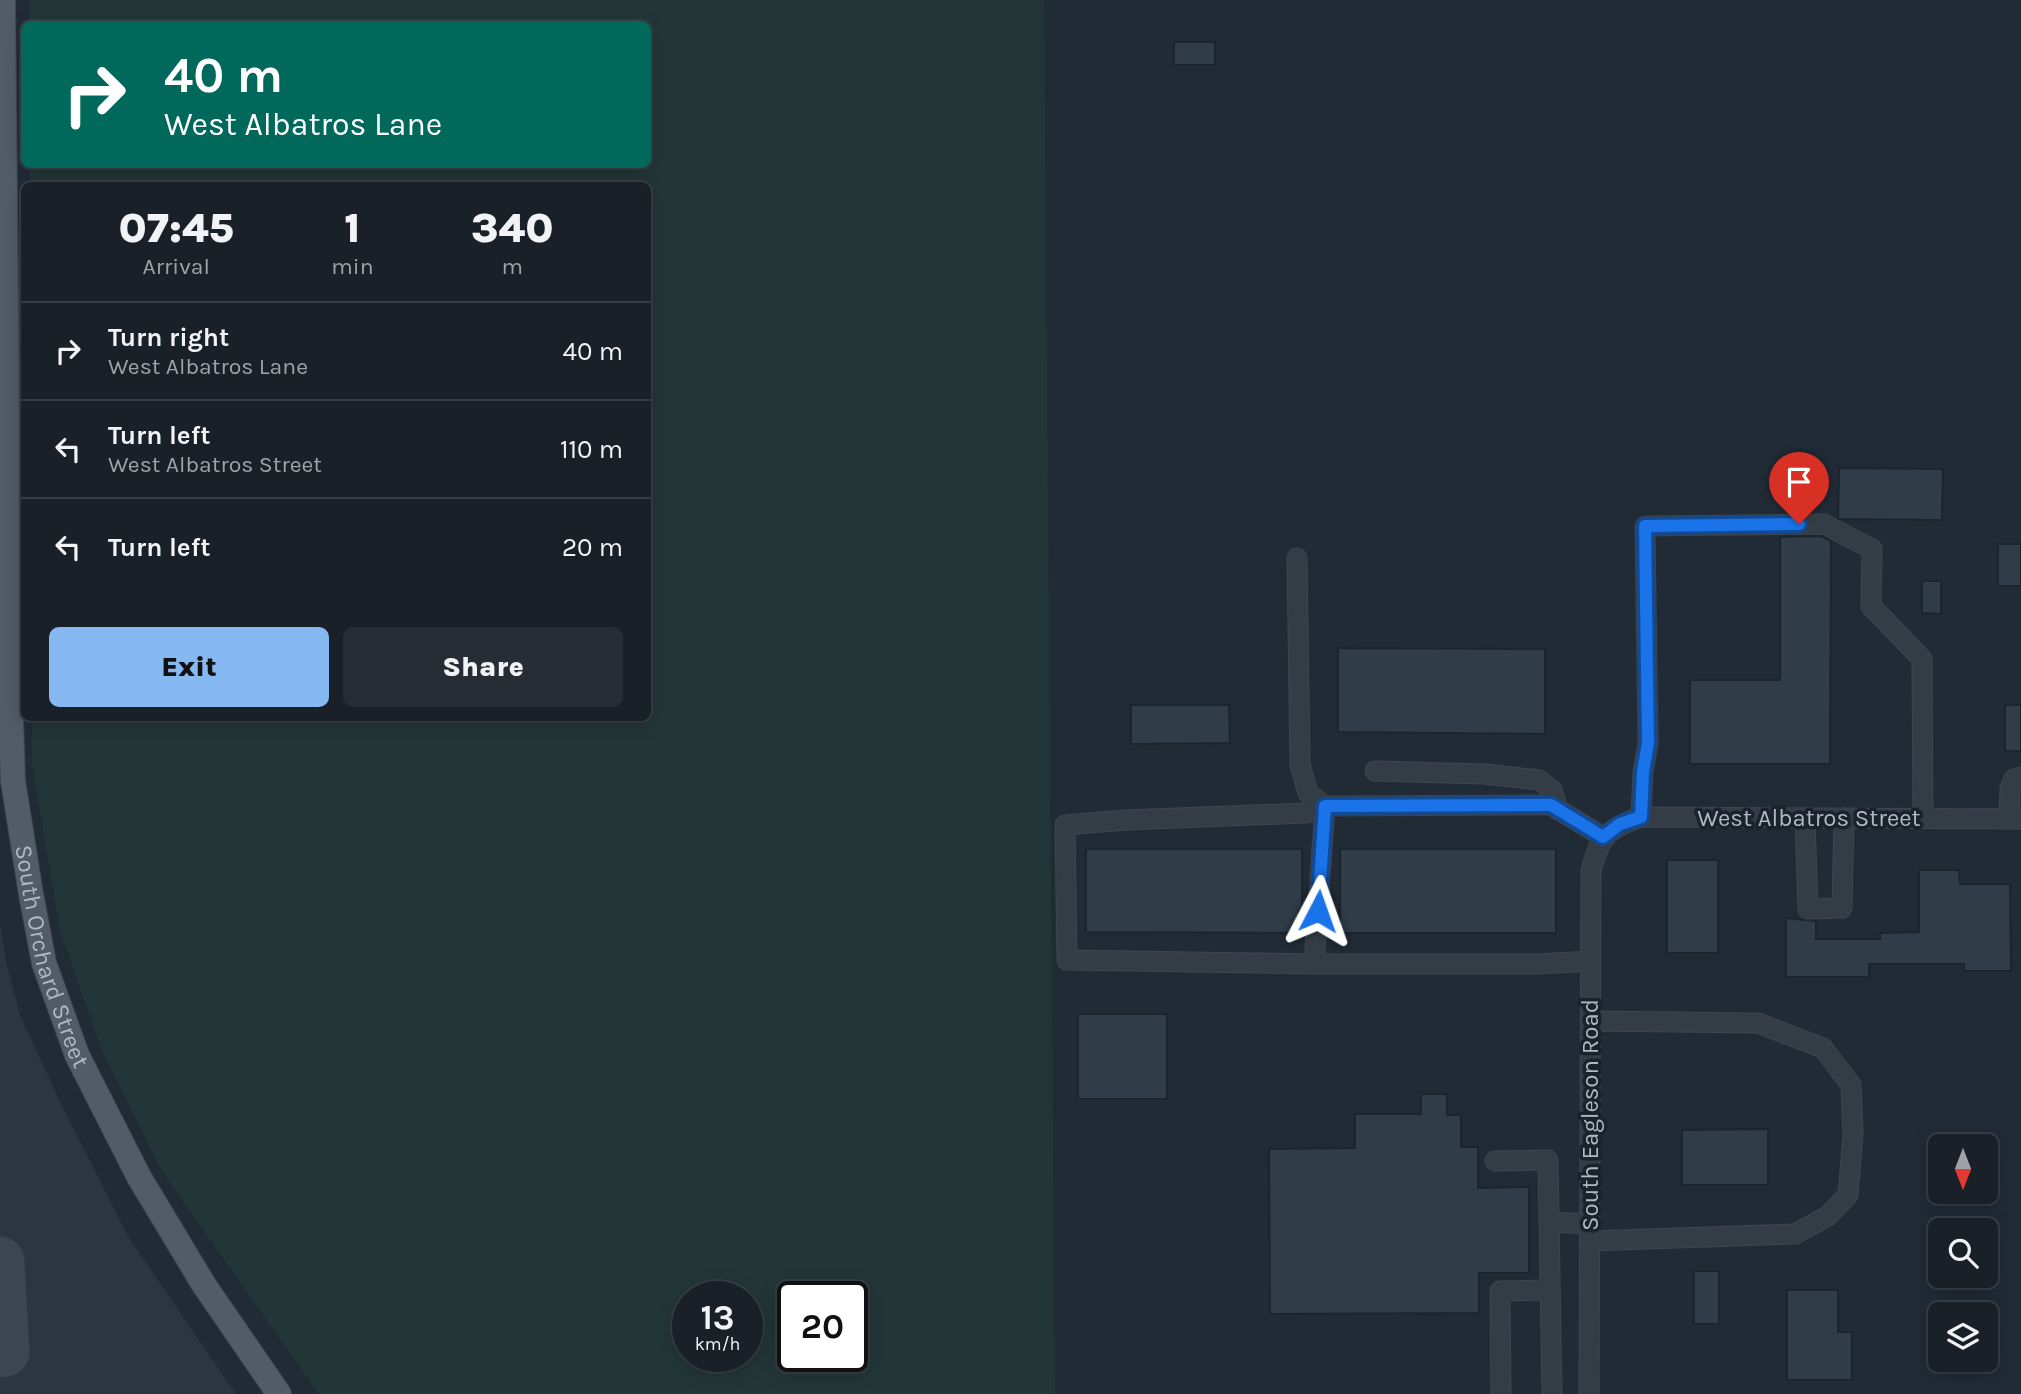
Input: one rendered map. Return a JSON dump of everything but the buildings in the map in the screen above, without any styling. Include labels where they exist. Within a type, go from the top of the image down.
[{"type":"main road","name":"South Orchard Street","points":[[4,0],[3,396],[9,690],[13,781],[44,963],[77,1055],[139,1177],[204,1285],[279,1394]]},
{"type":"street","points":[[1641,817],[1643,772],[1648,743],[1645,526],[1824,524],[1872,548],[1871,606],[1922,659],[1923,818]]},
{"type":"street","points":[[1297,558],[1300,765],[1308,793],[1325,806]]},
{"type":"street","points":[[1375,771],[1484,774],[1539,780],[1552,790],[1558,810]]},
{"type":"street","points":[[2015,819],[2010,788],[2014,779],[2021,777]]},
{"type":"street","points":[[1591,961],[1539,964],[1314,964],[1067,960],[1065,825],[1307,813],[1325,806],[1551,805],[1603,837]]},
{"type":"street","points":[[1314,964],[1325,806]]},
{"type":"street","name":"West Albatros Street","points":[[1603,837],[1620,824],[1641,817],[2015,819]]},
{"type":"street","points":[[1805,818],[1808,909],[1842,908],[1844,818]]},
{"type":"street","name":"South Eagleson Road","points":[[1589,1394],[1591,872],[1603,837]]},
{"type":"street","points":[[1549,1222],[1590,1233],[1795,1234],[1828,1216],[1848,1195],[1853,1134],[1851,1085],[1823,1048],[1758,1023],[1590,1021]]},
{"type":"street","points":[[1494,1161],[1548,1160],[1552,1394]]},
{"type":"street","points":[[1502,1394],[1500,1291],[1550,1290]]},
{"type":"shaded area","points":[[30,0],[1044,0],[1055,1394],[319,1394],[161,1170],[102,1050],[60,931],[32,761],[32,721],[651,721],[651,182],[30,182],[30,168],[651,168],[651,21],[30,21]]},
{"type":"shaded area","points":[[0,923],[6,961],[20,1015],[62,1106],[129,1238],[236,1394],[0,1394]]},
{"type":"taxiway","points":[[0,1261],[5,1352],[0,1353]]},
{"type":"route","points":[[1318,911],[1325,806],[1551,805],[1603,837],[1620,824],[1641,817],[1643,772],[1648,743],[1645,526],[1799,524]]}]
